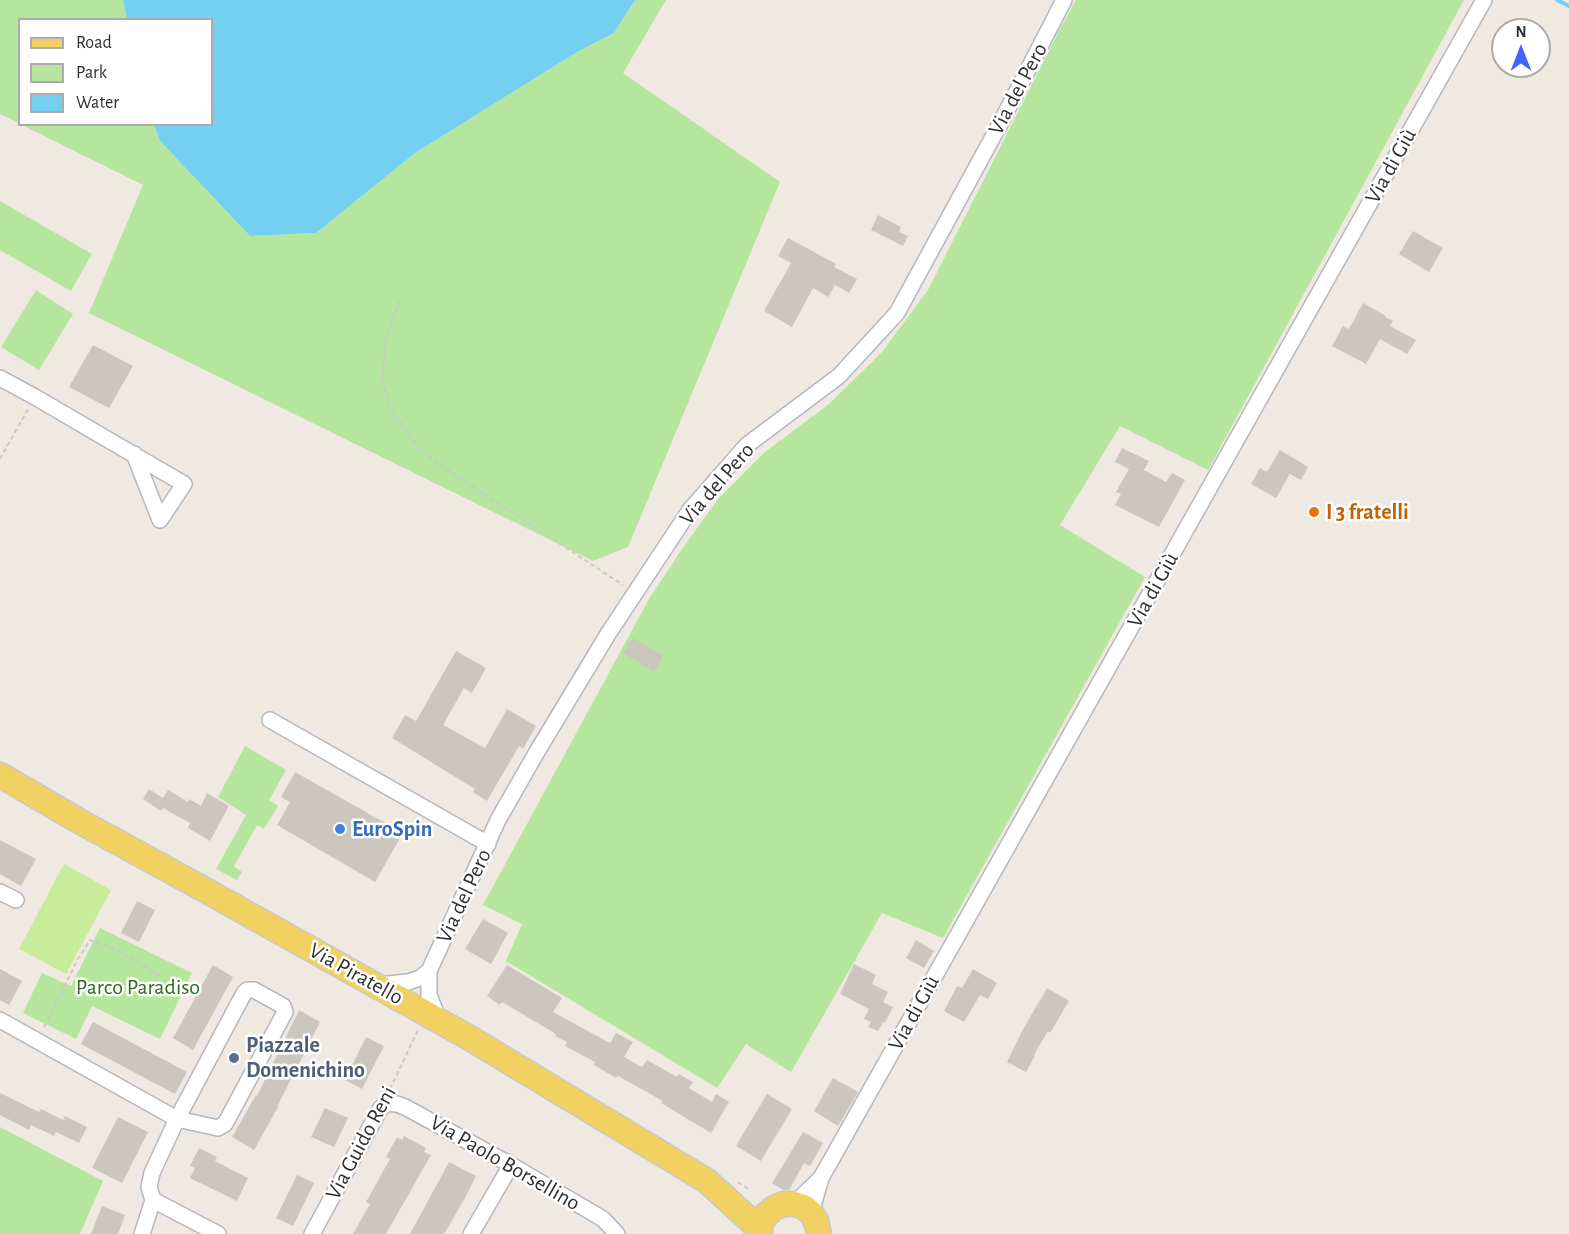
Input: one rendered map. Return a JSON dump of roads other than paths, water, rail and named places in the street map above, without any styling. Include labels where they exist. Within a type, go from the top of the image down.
[{"type":"main road","name":"Via Piratello","points":[[0,775],[375,985],[433,1028],[707,1181],[765,1206],[806,1220]]},
{"type":"main road","name":"Via Piratello","points":[[707,1181],[753,1223],[760,1234]]},
{"type":"main road","name":"Via Piratello","points":[[760,1234],[761,1223],[766,1215],[806,1220]]},
{"type":"street","name":"Via del Pero","points":[[375,985],[408,982],[420,978],[429,970],[498,820],[609,634],[690,510],[747,445],[839,376],[897,313],[1001,122],[1064,0]]},
{"type":"street","name":"Via di Giù","points":[[806,1220],[821,1178],[1484,0]]},
{"type":"street","points":[[0,378],[134,454]]},
{"type":"street","points":[[270,720],[488,844]]},
{"type":"street","points":[[0,892],[16,900]]},
{"type":"street","name":"Via del Pero","points":[[429,970],[433,1028]]},
{"type":"street","points":[[0,1020],[177,1119],[218,1128],[225,1125],[285,1012],[284,1006],[254,990],[246,992],[177,1119],[152,1173],[149,1187],[153,1200],[142,1234]]},
{"type":"street","name":"Via Paolo Borsellino","points":[[387,1103],[405,1107],[511,1165],[603,1219],[617,1234]]},
{"type":"street","name":"Via Guido Reni","points":[[312,1234],[380,1109],[387,1103]]},
{"type":"street","points":[[471,1234],[511,1165]]},
{"type":"street","points":[[153,1200],[218,1234]]},
{"type":"water","points":[[123,0],[635,0],[614,33],[577,52],[415,153],[316,233],[250,236],[160,141],[154,126],[213,126],[213,18],[127,18]]},
{"type":"waterway","points":[[1557,0],[1569,6]]},
{"type":"place","name":"I 3 fratelli","points":[[1314,512]]},
{"type":"place","name":"EuroSpin","points":[[340,829]]},
{"type":"place","name":"Piazzale Domenichino","points":[[234,1058]]},
{"type":"park label","name":"Parco Paradiso","points":[[138,987]]}]
